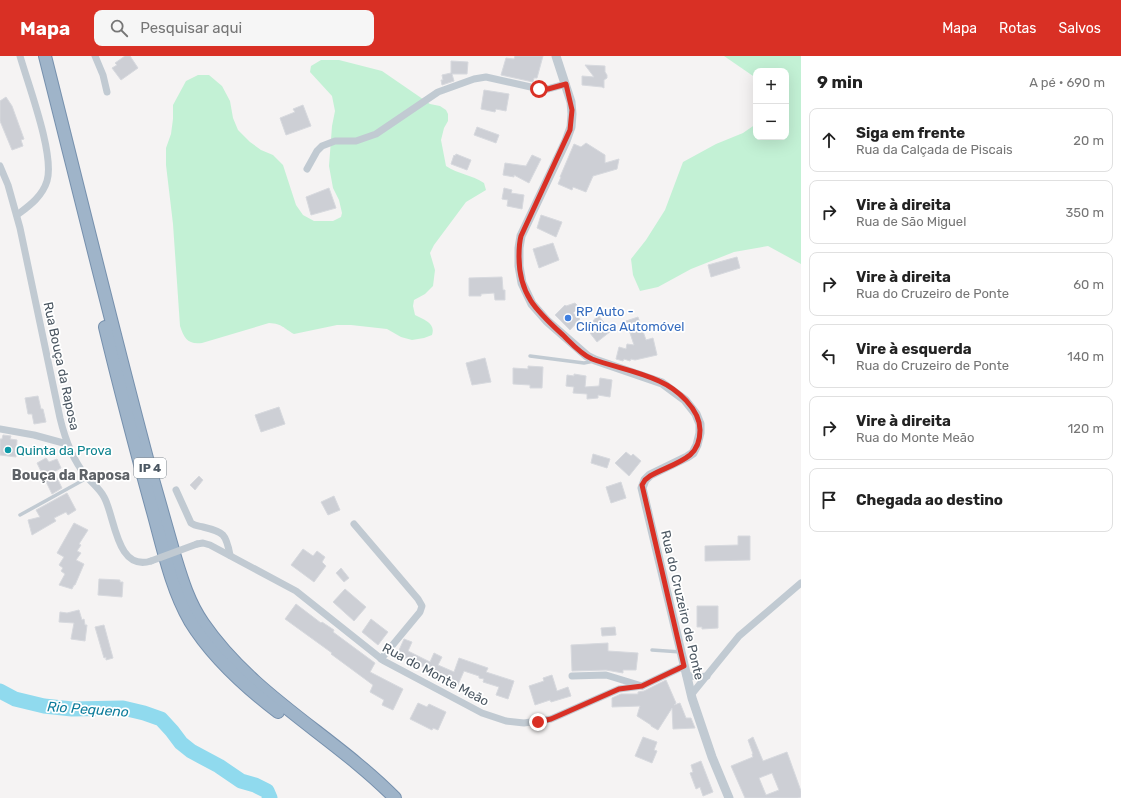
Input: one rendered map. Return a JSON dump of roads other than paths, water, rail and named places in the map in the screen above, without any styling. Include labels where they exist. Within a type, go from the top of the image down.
[{"type":"highway","name":"IP 4","points":[[38,56],[125,407],[168,564],[183,606],[204,641],[226,667],[255,694],[357,774],[384,798]]},
{"type":"highway","name":"IP 4","points":[[45,56],[135,412],[167,528],[190,602],[202,622],[233,662],[260,687],[371,775],[395,798]]},
{"type":"street","points":[[17,215],[30,205],[40,194],[47,181],[48,168],[43,135],[20,56]]},
{"type":"street","points":[[95,56],[104,75],[107,92]]},
{"type":"street","points":[[556,56],[572,106],[571,127],[566,141],[521,236],[519,248],[519,268],[523,286],[537,310],[578,350],[596,360]]},
{"type":"street","points":[[307,169],[317,151],[322,146],[335,141],[356,141],[376,134],[438,92],[476,78],[486,78],[542,90],[566,84]]},
{"type":"street","name":"Rua Bouça da Raposa","points":[[0,166],[8,185],[17,215],[60,418],[67,444],[75,460],[87,478],[105,498],[116,536],[125,552],[132,559],[143,563],[197,544]]},
{"type":"street","name":"Rua do Cruzeiro de Ponte","points":[[596,360],[662,382],[685,400],[696,414],[700,428],[698,443],[695,449],[690,455],[650,476],[642,485],[691,695],[712,757],[729,798]]},
{"type":"street","points":[[0,429],[34,435],[67,444]]},
{"type":"street","points":[[176,490],[191,523],[222,533],[227,541],[230,555]]},
{"type":"street","points":[[354,524],[418,599],[422,606],[420,612],[381,659]]},
{"type":"street","name":"Rua do Monte Meão","points":[[197,544],[209,544],[296,590],[381,659],[486,715],[515,723],[533,723],[551,719],[619,689],[642,686],[685,670]]},
{"type":"street","points":[[691,695],[741,633],[801,583]]},
{"type":"street","points":[[685,670],[699,677],[707,676]]},
{"type":"street","points":[[572,676],[606,676],[642,686]]},
{"type":"lane","points":[[530,356],[584,363],[590,363],[596,360]]},
{"type":"lane","points":[[20,515],[87,478]]},
{"type":"lane","points":[[652,650],[681,652]]},
{"type":"waterway","name":"Rio Pequeno","points":[[0,691],[15,699],[44,706],[72,709],[123,708],[161,719],[181,743],[191,751],[219,766],[241,781],[255,785],[267,791],[270,798]]},
{"type":"place","name":"RP Auto - Clínica Automóvel","points":[[568,318]]},
{"type":"place","name":"Quinta da Prova","points":[[8,450]]},
{"type":"district","name":"Bouça da Raposa","points":[[71,475]]}]
